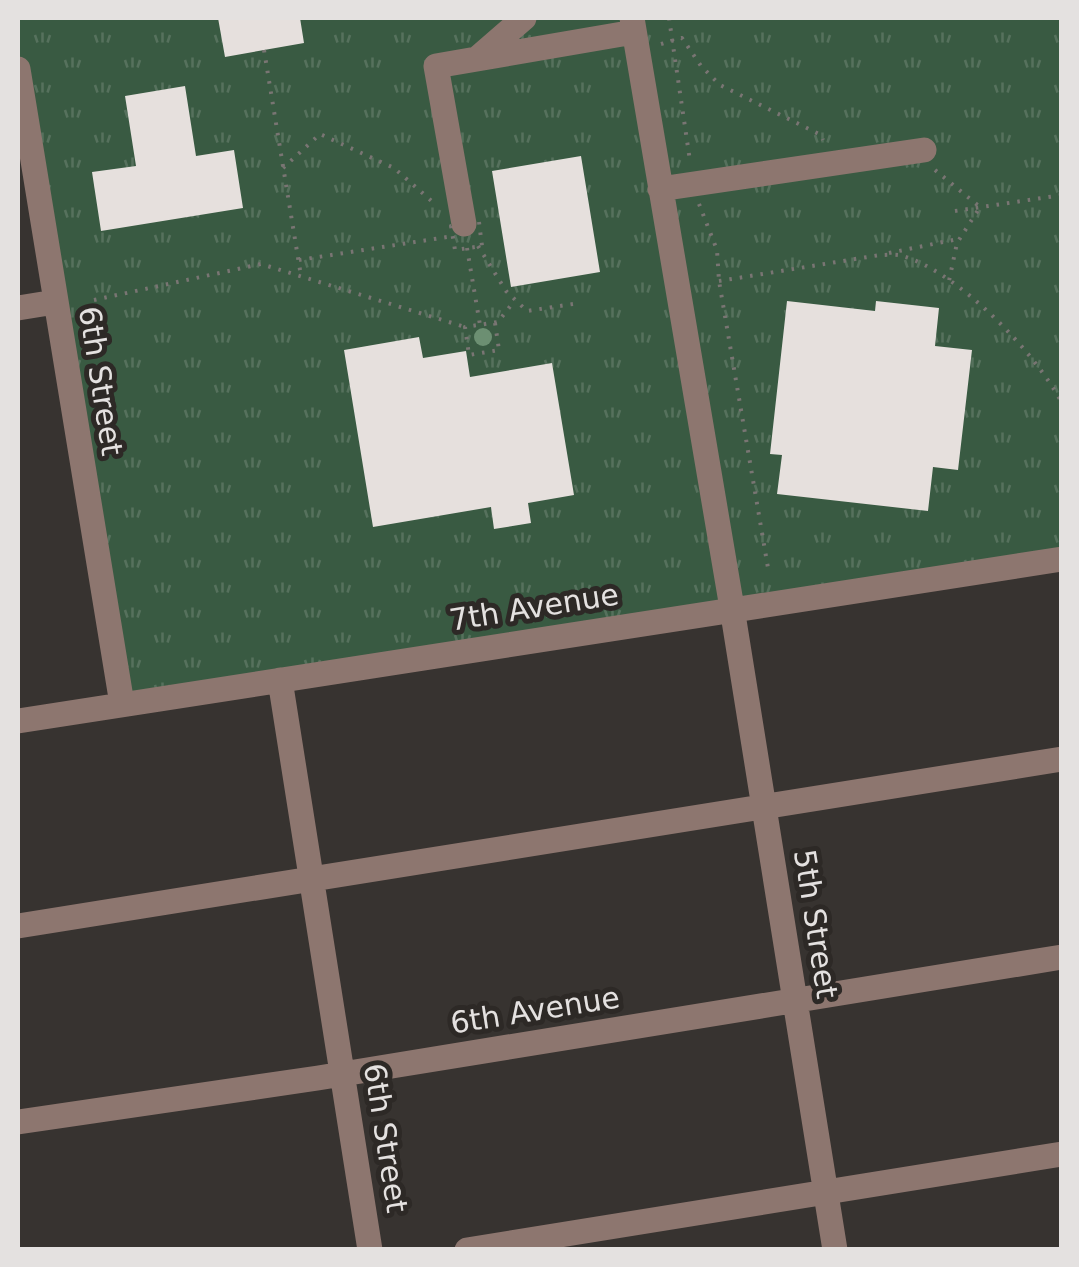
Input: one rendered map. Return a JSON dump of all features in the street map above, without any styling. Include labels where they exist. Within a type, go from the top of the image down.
[{"type":"street","points":[[477,59],[524,18]]},
{"type":"street","points":[[461,233],[436,66],[635,33]]},
{"type":"street","name":"5th Street","points":[[635,33],[835,1250]]},
{"type":"street","name":"6th Street","points":[[18,69],[122,704]]},
{"type":"street","points":[[660,189],[918,151]]},
{"type":"street","points":[[18,308],[55,302]]},
{"type":"street","name":"7th Avenue","points":[[18,721],[1062,559]]},
{"type":"street","name":"6th Street","points":[[280,680],[370,1250]]},
{"type":"street","points":[[18,926],[1062,758]]},
{"type":"street","name":"6th Avenue","points":[[18,1122],[343,1074],[1062,957]]},
{"type":"street","points":[[467,1250],[1062,1154]]},
{"type":"path","points":[[668,18],[692,176]]},
{"type":"path","points":[[635,33],[672,42],[682,38],[720,85],[821,135],[826,146]]},
{"type":"path","points":[[264,50],[301,276]]},
{"type":"path","points":[[283,168],[320,134],[394,168],[422,189],[440,210]]},
{"type":"path","points":[[918,151],[980,207]]},
{"type":"path","points":[[694,190],[717,250],[768,568]]},
{"type":"path","points":[[955,211],[1062,195]]},
{"type":"path","points":[[950,281],[950,266],[959,238],[980,207]]},
{"type":"path","points":[[298,260],[461,233]]},
{"type":"path","points":[[461,233],[506,292],[527,311],[573,304]]},
{"type":"path","points":[[461,233],[480,325]]},
{"type":"path","points":[[719,281],[959,238]]},
{"type":"path","points":[[880,255],[902,256],[950,281],[1018,340],[1062,404]]},
{"type":"path","points":[[94,300],[261,264],[465,328],[495,323],[516,300]]},
{"type":"path","points":[[465,328],[469,355],[484,353],[499,350],[495,323]]},
{"type":"green space","points":[[18,18],[1061,18],[1061,559],[122,704],[18,68]]},
{"type":"building","points":[[218,18],[300,18],[304,43],[225,57]]},
{"type":"building","points":[[185,86],[196,156],[234,150],[243,208],[101,231],[92,172],[136,166],[125,96]]},
{"type":"building","points":[[581,156],[600,272],[511,287],[492,171]]},
{"type":"building","points":[[787,301],[875,311],[876,301],[939,308],[935,346],[972,350],[958,470],[933,467],[928,511],[777,494],[782,455],[770,454]]},
{"type":"building","points":[[419,337],[423,358],[466,351],[470,377],[552,363],[574,495],[528,503],[531,523],[494,529],[491,507],[373,527],[344,350]]}]
